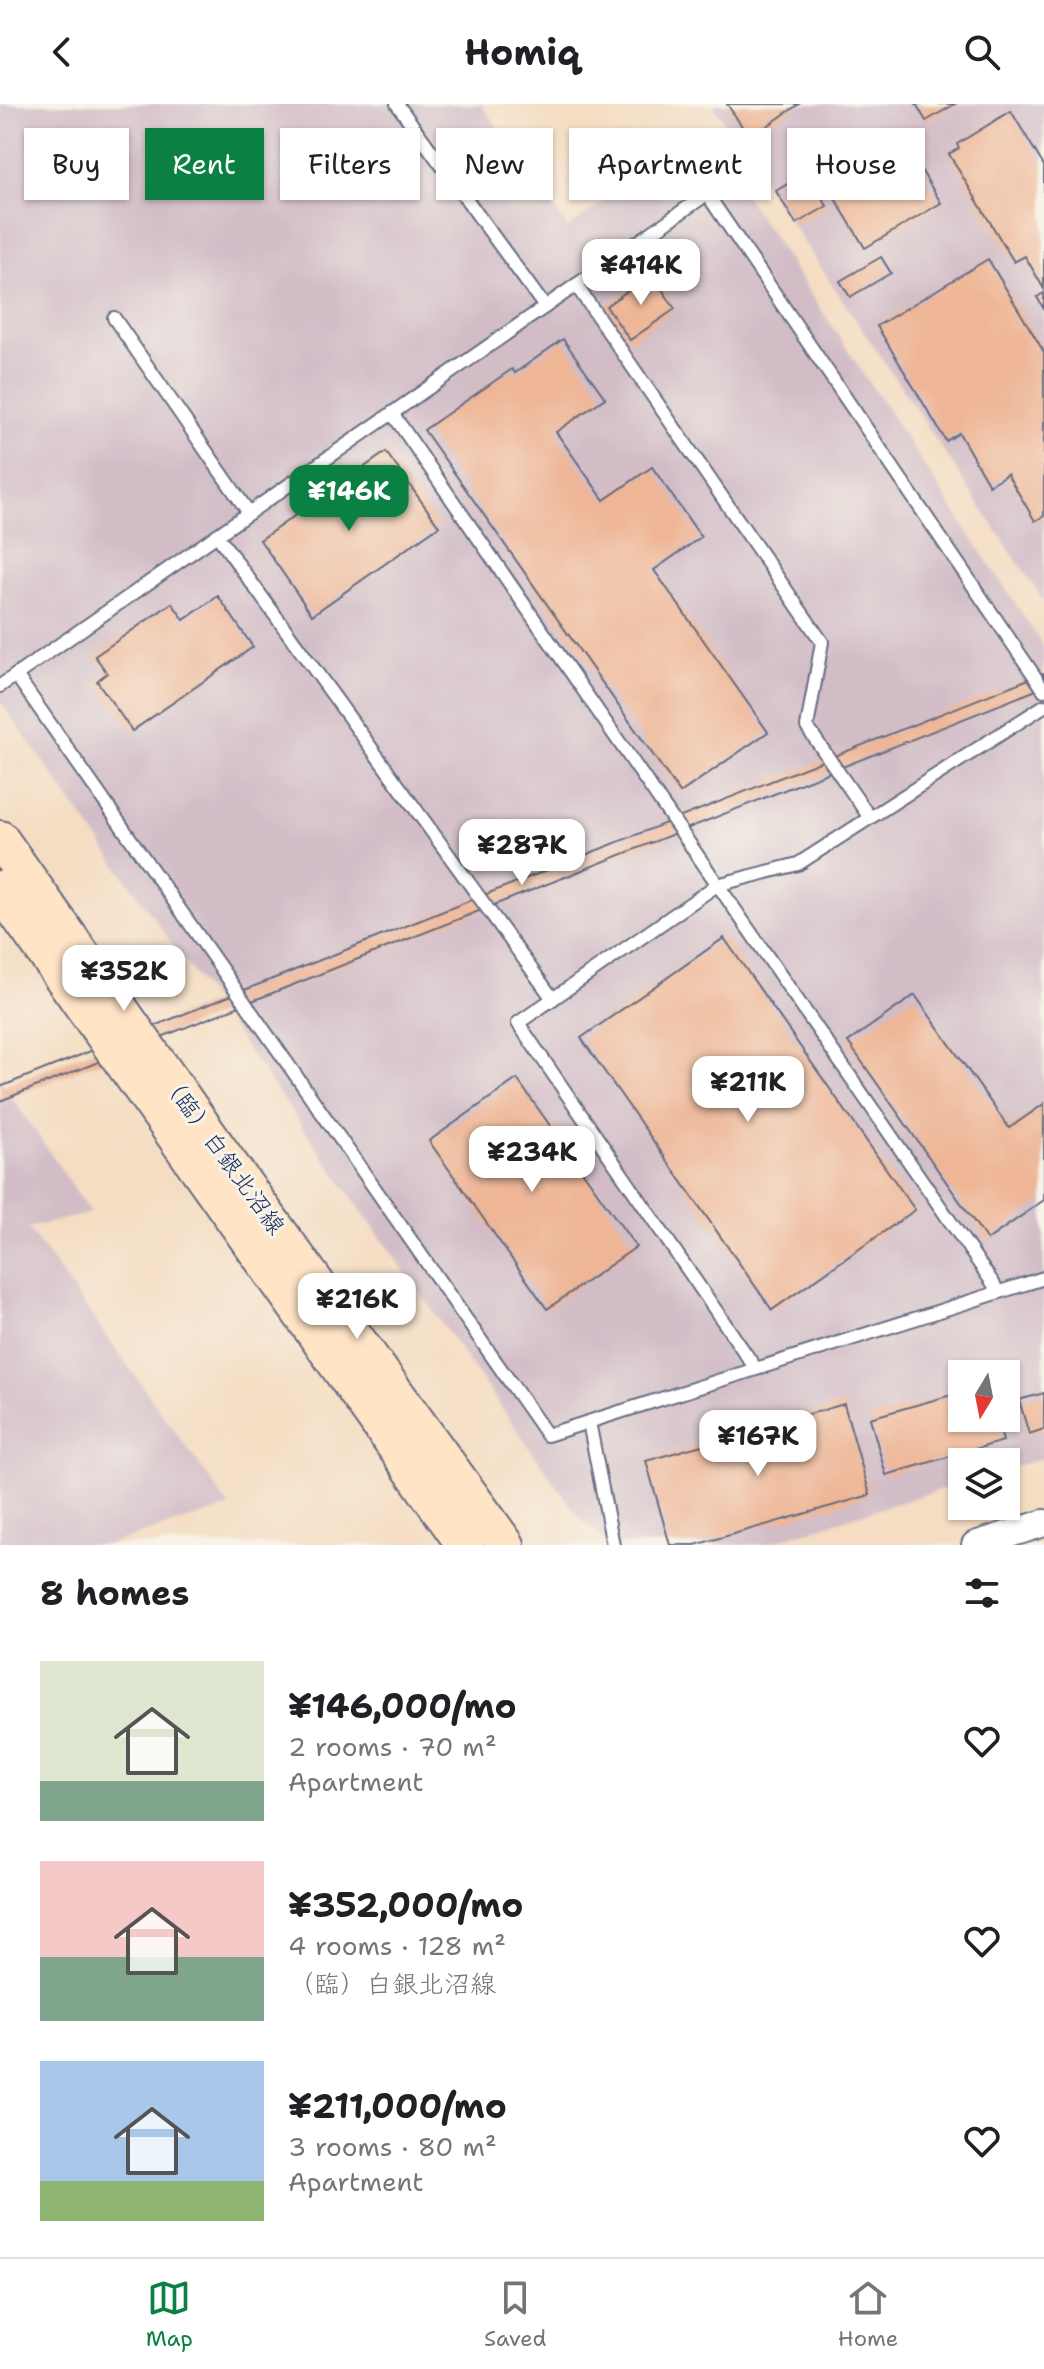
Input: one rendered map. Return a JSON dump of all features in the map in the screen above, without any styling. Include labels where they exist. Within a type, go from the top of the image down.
[{"type":"street","name":"（臨）白銀北沼線","points":[[0,839],[465,1545]]},
{"type":"street","name":"（臨）白銀北沼線","points":[[0,889],[506,1545]]},
{"type":"street","points":[[975,1545],[1044,1523]]},
{"type":"lane","points":[[397,104],[545,307]]},
{"type":"lane","points":[[0,686],[707,194],[1044,690]]},
{"type":"lane","points":[[576,285],[822,642],[807,727],[870,818]]},
{"type":"lane","points":[[114,318],[249,513]]},
{"type":"lane","points":[[392,413],[999,1292]]},
{"type":"lane","points":[[217,535],[553,999]]},
{"type":"lane","points":[[16,675],[547,1435],[1044,1278]]},
{"type":"lane","points":[[756,1369],[518,1023],[717,885],[798,864],[1044,706]]},
{"type":"lane","points":[[589,1422],[613,1545]]},
{"type":"shaded area","points":[[0,104],[481,104],[498,128],[436,128],[436,200],[548,200],[568,228],[605,200],[749,200],[1044,647],[1044,1458],[1020,1465],[1020,1448],[948,1448],[948,1487],[762,1545],[610,1545],[579,1517],[0,701]]},
{"type":"shaded area","points":[[713,104],[1044,104],[1044,601],[771,193],[771,128],[728,128]]},
{"type":"shaded area","points":[[0,1080],[91,1213],[28,1228],[230,1507],[106,1545],[0,1545]]},
{"type":"building","points":[[727,104],[799,104],[764,128],[743,128]]},
{"type":"building","points":[[916,104],[955,104],[926,121]]},
{"type":"building","points":[[1011,111],[1044,166],[1044,289],[1025,256],[1014,262],[949,154],[959,148],[957,144]]},
{"type":"building","points":[[925,177],[941,203],[865,248],[836,200],[925,200]]},
{"type":"building","points":[[787,184],[787,200],[823,200],[827,206],[796,224],[776,191]]},
{"type":"building","points":[[881,257],[891,273],[850,297],[840,281]]},
{"type":"building","points":[[988,259],[1044,352],[1044,516],[1035,521],[1007,474],[989,485],[959,433],[946,441],[877,326]]},
{"type":"building","points":[[652,274],[675,309],[630,340],[606,306]]},
{"type":"building","points":[[1044,293],[1044,309],[1037,297]]},
{"type":"building","points":[[563,339],[605,398],[556,432],[604,500],[652,467],[701,537],[654,570],[768,732],[680,793],[424,430],[512,369],[515,373]]},
{"type":"building","points":[[386,452],[439,526],[312,615],[260,540]]},
{"type":"building","points":[[218,596],[253,647],[132,731],[97,681],[107,673],[95,656],[172,603],[184,620]]},
{"type":"building","points":[[1044,673],[1044,687],[0,1101],[0,1087]]},
{"type":"building","points":[[724,938],[915,1210],[772,1310],[581,1038]]},
{"type":"building","points":[[915,995],[1009,1128],[1044,1104],[1044,1200],[987,1240],[848,1042]]},
{"type":"building","points":[[517,1079],[636,1247],[547,1309],[429,1141]]},
{"type":"building","points":[[1044,1393],[1044,1429],[1029,1434],[1020,1400]]},
{"type":"building","points":[[948,1396],[948,1432],[1001,1432],[1003,1441],[979,1448],[948,1448],[948,1457],[886,1475],[870,1418]]},
{"type":"building","points":[[844,1404],[870,1495],[695,1545],[670,1545],[646,1461]]}]
